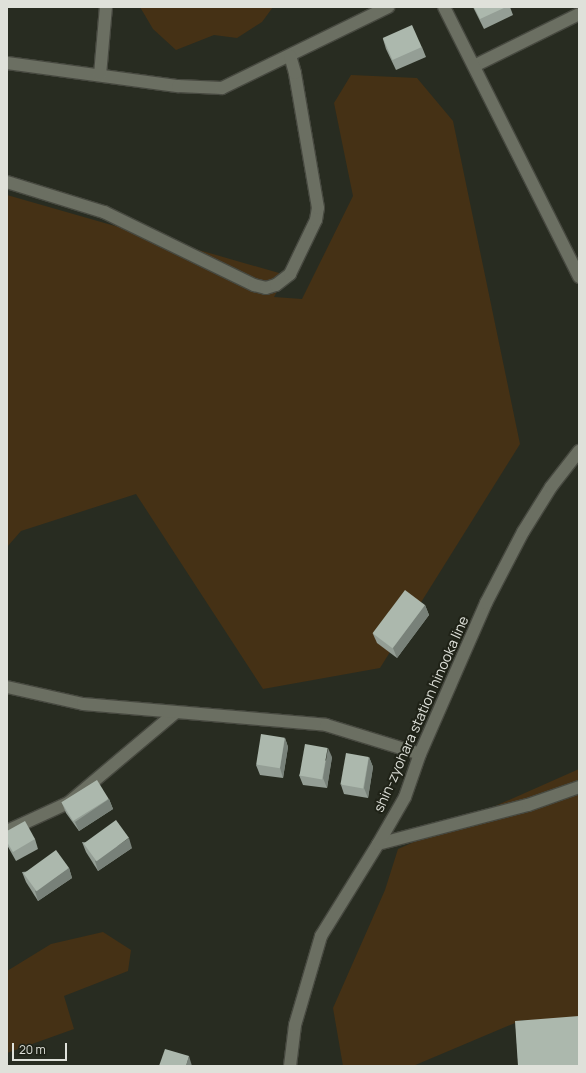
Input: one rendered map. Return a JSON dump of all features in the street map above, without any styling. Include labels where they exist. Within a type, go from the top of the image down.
[{"type":"street","points":[[100,75],[106,7]]},
{"type":"street","points":[[7,63],[178,86],[222,88],[388,7]]},
{"type":"street","points":[[444,7],[579,277]]},
{"type":"street","points":[[474,66],[579,14]]},
{"type":"street","points":[[7,182],[104,212],[254,285],[266,288],[276,285],[290,274],[316,220],[318,208],[295,73],[290,56]]},
{"type":"street","name":"shin-zyohara station hinooka line","points":[[290,1066],[295,1025],[321,936],[378,844],[405,796],[420,754],[486,603],[523,532],[551,487],[579,451]]},
{"type":"street","points":[[7,687],[83,704],[326,725],[420,754]]},
{"type":"street","points":[[7,831],[68,803],[175,713]]},
{"type":"street","points":[[378,844],[528,805],[579,787]]},
{"type":"shaded area","points":[[140,7],[273,7],[262,22],[237,38],[214,35],[176,50],[153,29]]},
{"type":"shaded area","points":[[351,75],[417,78],[453,121],[520,444],[380,668],[263,689],[136,494],[21,531],[7,547],[7,195],[286,275],[274,297],[302,299],[353,196],[334,103]]},
{"type":"shaded area","points":[[579,769],[579,1025],[522,1020],[413,1066],[343,1066],[333,1008],[385,890],[398,849]]},
{"type":"shaded area","points":[[103,932],[131,950],[128,971],[64,996],[74,1029],[7,1053],[7,971],[51,944]]},
{"type":"building","points":[[474,7],[506,7],[480,19]]},
{"type":"building","points":[[412,25],[422,47],[393,60],[383,38]]},
{"type":"building","points":[[405,590],[425,605],[392,648],[373,633]]},
{"type":"building","points":[[261,734],[285,738],[280,768],[256,765]]},
{"type":"building","points":[[305,744],[328,748],[322,780],[299,776]]},
{"type":"building","points":[[346,753],[369,757],[363,789],[340,785]]},
{"type":"building","points":[[97,780],[109,799],[73,821],[61,802]]},
{"type":"building","points":[[116,820],[129,838],[97,861],[84,844]]},
{"type":"building","points":[[25,821],[35,839],[13,852],[7,842],[7,831]]},
{"type":"building","points":[[56,850],[69,868],[37,891],[24,874]]},
{"type":"building","points":[[579,1016],[579,1066],[518,1066],[515,1021]]},
{"type":"building","points":[[165,1049],[189,1056],[186,1066],[159,1066]]}]
